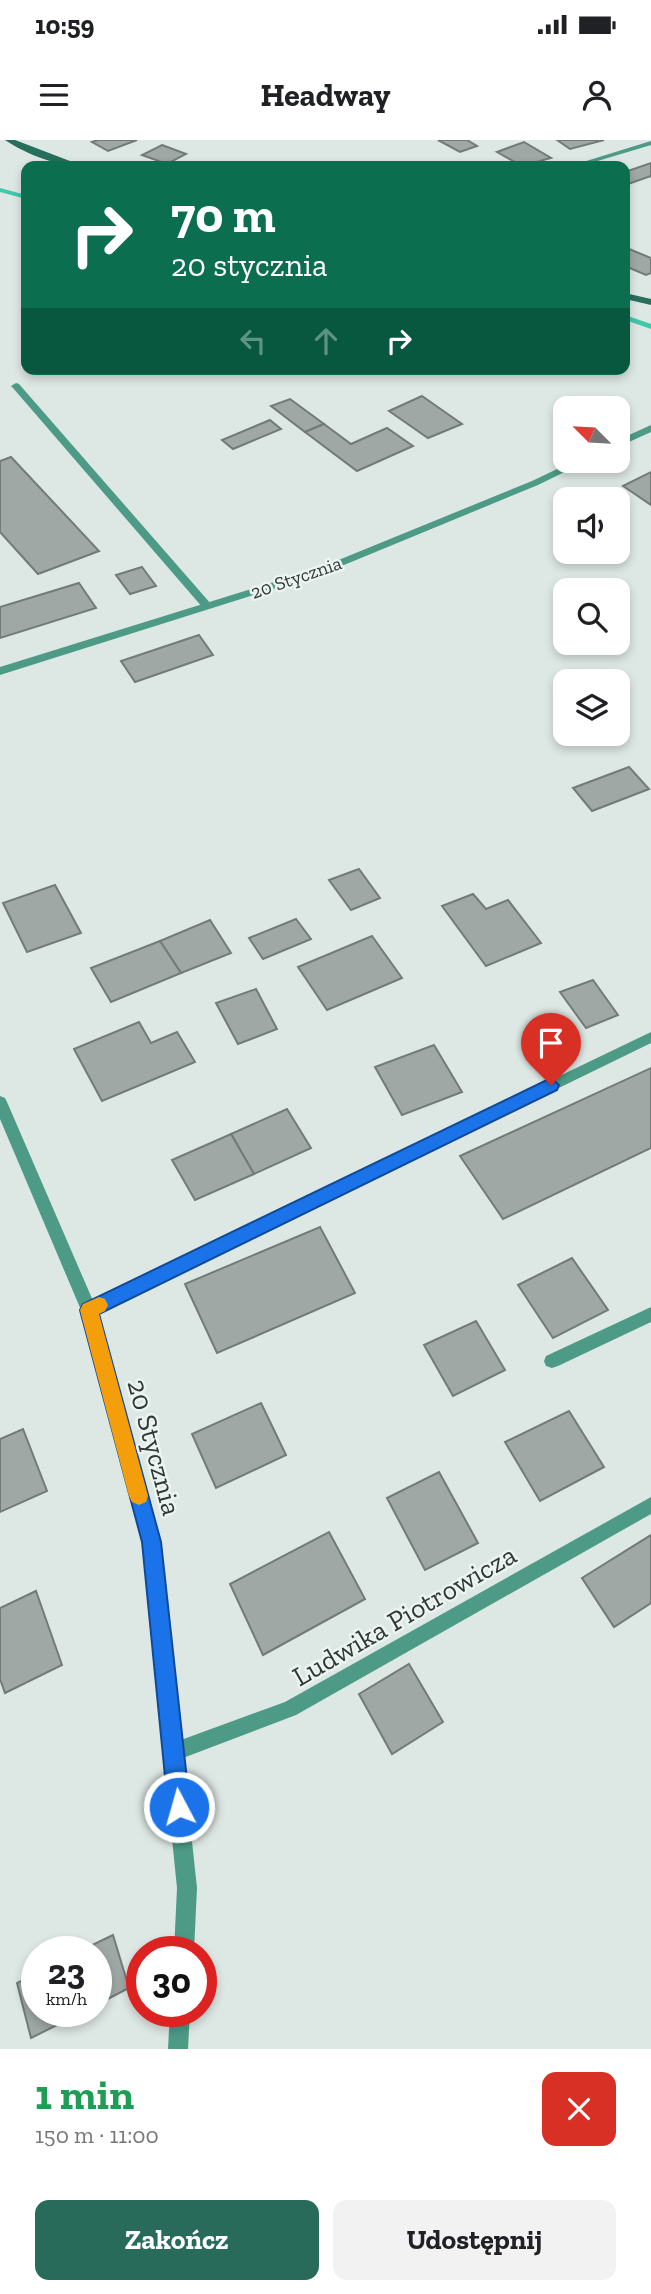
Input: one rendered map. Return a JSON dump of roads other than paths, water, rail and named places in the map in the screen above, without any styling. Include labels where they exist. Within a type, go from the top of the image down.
[{"type":"street","points":[[9,140],[60,161]]},
{"type":"street","points":[[591,161],[651,143]]},
{"type":"street","points":[[630,297],[651,302]]},
{"type":"street","points":[[16,386],[207,606]]},
{"type":"street","points":[[630,438],[651,428]]},
{"type":"street","name":"20 Stycznia","points":[[0,671],[323,569],[556,473]]},
{"type":"street","points":[[89,1310],[651,1037]]},
{"type":"street","name":"20 Stycznia","points":[[0,1102],[89,1310],[151,1542],[187,1888],[185,1936]]},
{"type":"street","points":[[552,1361],[651,1314]]},
{"type":"street","name":"Ludwika Piotrowicza","points":[[174,1752],[290,1709],[651,1504]]},
{"type":"street","points":[[178,2049],[179,2027]]},
{"type":"waterway","points":[[0,190],[21,196]]},
{"type":"waterway","points":[[630,319],[651,327]]}]
